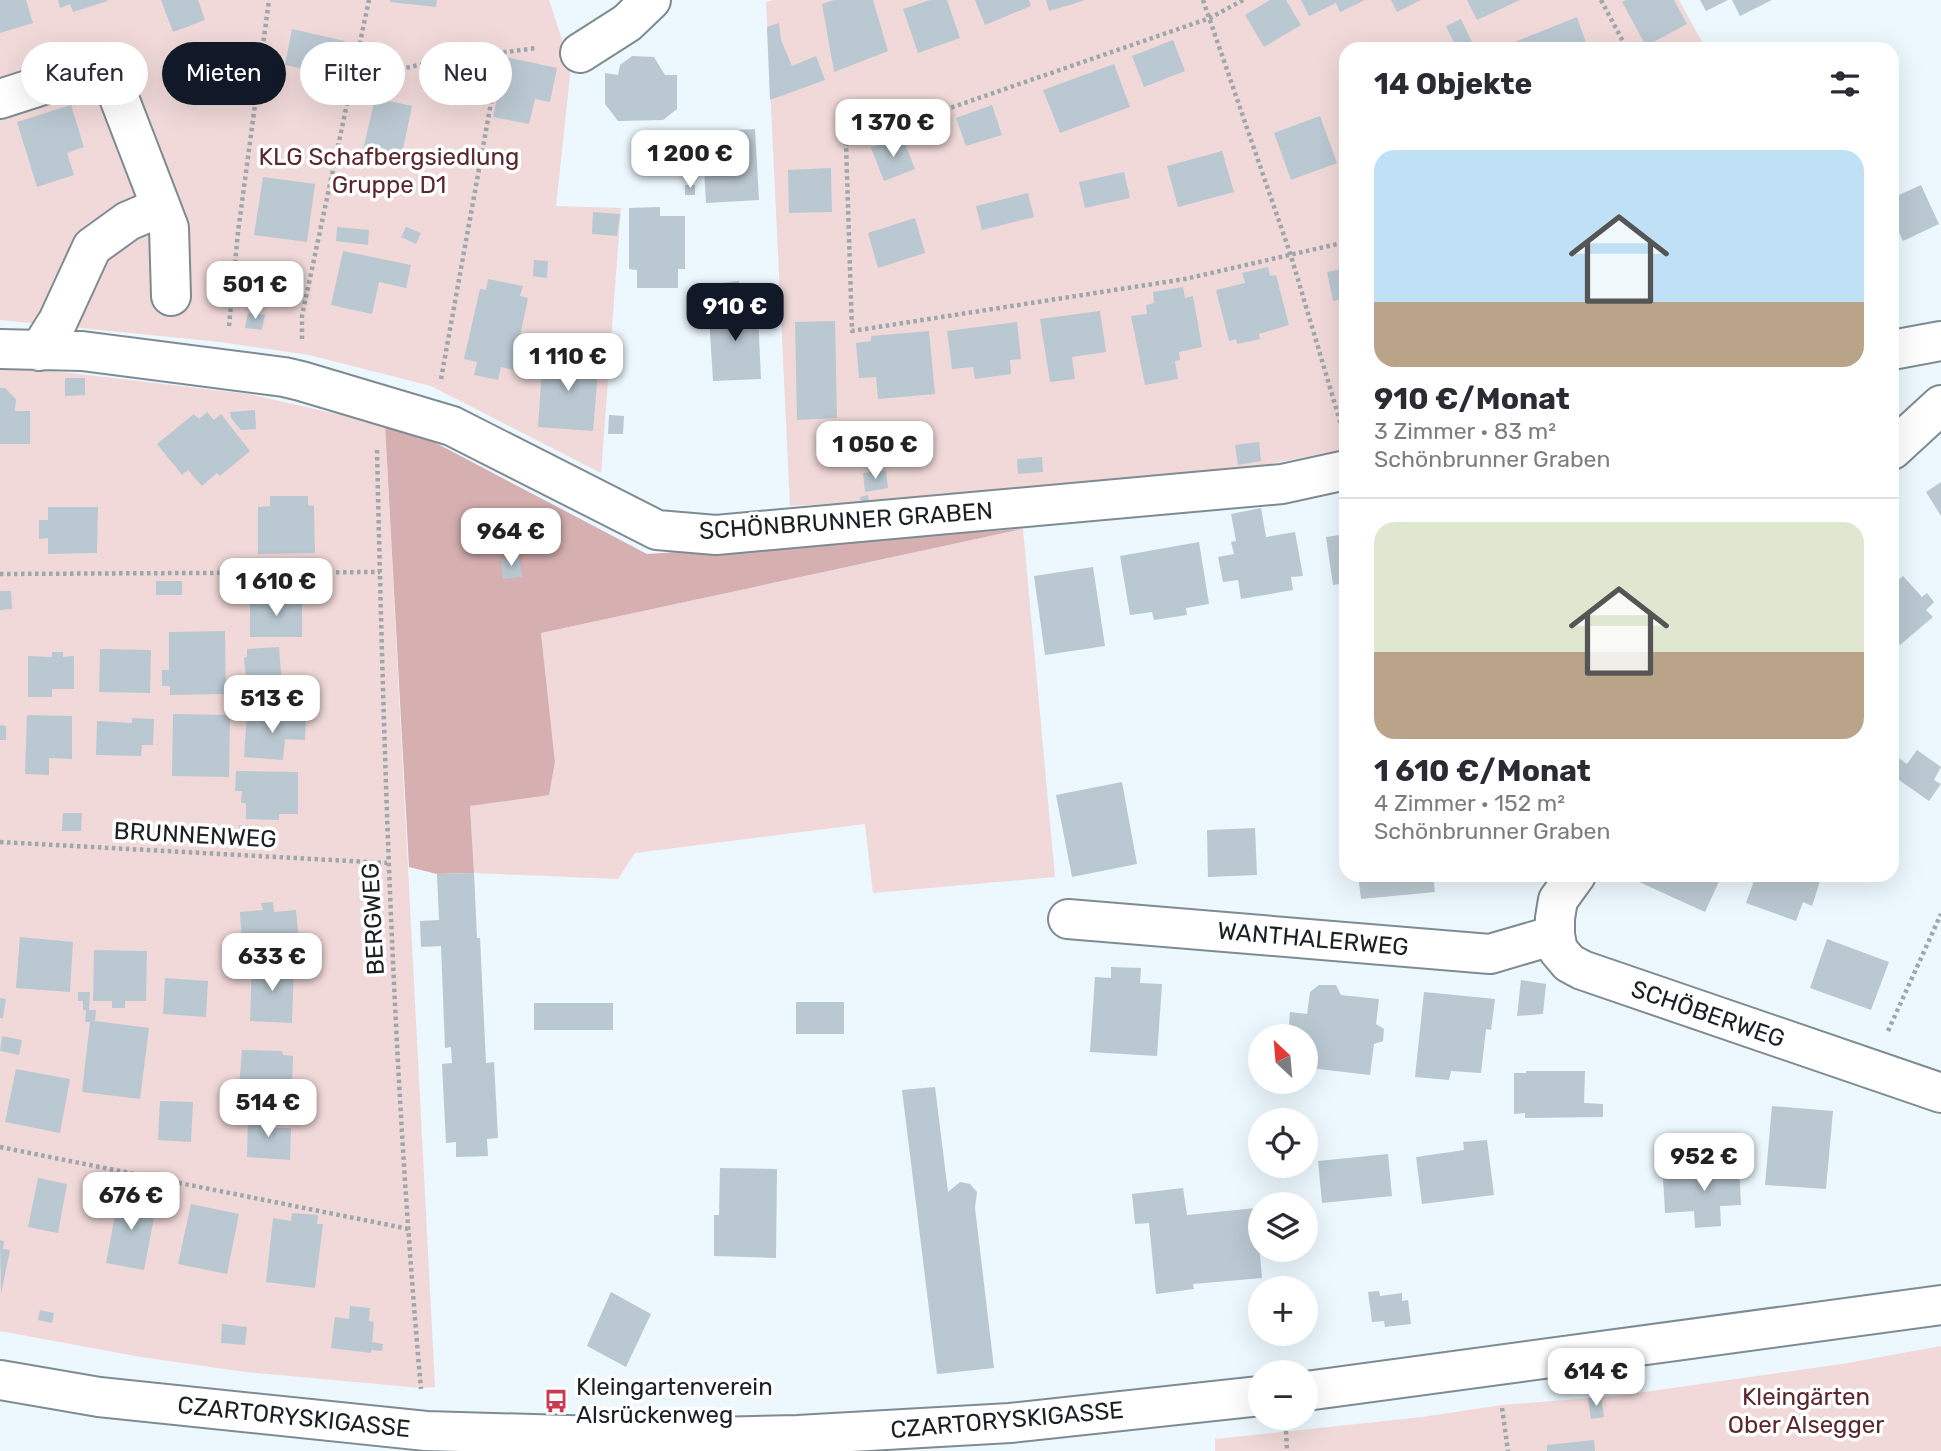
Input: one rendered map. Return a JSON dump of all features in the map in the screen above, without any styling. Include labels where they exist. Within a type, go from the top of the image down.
[{"type":"street","points":[[580,53],[627,23],[651,0]]},
{"type":"street","points":[[0,99],[105,80],[169,228],[172,296]]},
{"type":"street","points":[[39,351],[58,321],[92,247],[128,221],[161,207]]},
{"type":"street","points":[[1899,348],[1941,341]]},
{"type":"street","name":"SCHÖNBRUNNER GRABEN","points":[[0,349],[82,351],[229,369],[301,381],[452,426],[657,530],[716,535],[1282,484],[1339,472]]},
{"type":"street","points":[[1899,444],[1941,405]]},
{"type":"street","points":[[1555,934],[1558,900],[1571,882]]},
{"type":"street","name":"WANTHALERWEG","points":[[1068,919],[1490,954],[1555,934]]},
{"type":"street","name":"SCHÖBERWEG","points":[[1555,934],[1559,950],[1569,963],[1582,970],[1941,1093]]},
{"type":"street","name":"CZARTORYSKIGASSE","points":[[1318,1397],[1941,1305]]},
{"type":"street","name":"CZARTORYSKIGASSE","points":[[0,1380],[99,1397],[427,1441],[798,1435],[1010,1423],[1248,1405]]},
{"type":"path","points":[[229,369],[228,339],[238,232],[269,0]]},
{"type":"path","points":[[360,42],[369,0]]},
{"type":"path","points":[[1203,0],[1290,256],[1339,418]]},
{"type":"path","points":[[1243,0],[1210,18],[846,144],[852,331],[1185,279],[1339,244]]},
{"type":"path","points":[[1601,0],[1623,42]]},
{"type":"path","points":[[512,52],[566,45],[580,53]]},
{"type":"path","points":[[301,381],[302,316],[347,105]]},
{"type":"path","points":[[433,420],[491,105]]},
{"type":"path","name":"BERGWEG","points":[[376,403],[387,863],[409,1229],[427,1441]]},
{"type":"path","points":[[0,575],[380,572]]},
{"type":"path","name":"BRUNNENWEG","points":[[0,842],[387,863]]},
{"type":"path","points":[[1869,1070],[1941,914]]},
{"type":"path","points":[[0,1147],[409,1229]]},
{"type":"path","points":[[1286,1430],[1287,1451]]},
{"type":"green space","name":"KLG Schafbergsiedlung Gruppe D1","points":[[0,0],[549,0],[571,67],[556,206],[621,208],[601,473],[431,386],[309,355],[220,342],[0,320]]},
{"type":"green space","points":[[1679,0],[1702,42],[1339,42],[1339,450],[1165,485],[790,506],[766,2]]},
{"type":"green space","points":[[0,368],[37,369],[248,394],[385,425],[435,1387],[245,1372],[141,1357],[0,1331]]},
{"type":"green space","points":[[1023,529],[1055,877],[873,893],[865,824],[635,853],[618,879],[474,873],[470,806],[549,794],[555,762],[541,633]]},
{"type":"green space","name":"Kleingärten Ober Alsegger","points":[[1941,1346],[1941,1451],[1215,1451],[1215,1439],[1318,1430],[1502,1405],[1616,1396],[1842,1364]]},
{"type":"shaded area","points":[[385,425],[436,443],[647,554],[1023,529],[541,633],[555,762],[549,795],[470,806],[474,873],[437,874],[409,867]]},
{"type":"building","points":[[0,0],[26,0],[33,23],[0,33]]},
{"type":"building","points":[[58,0],[108,1],[73,12],[70,4],[60,8]]},
{"type":"building","points":[[161,0],[198,0],[205,20],[173,32]]},
{"type":"building","points":[[390,0],[437,0],[436,7]]},
{"type":"building","points":[[834,0],[873,0],[888,51],[834,72],[822,4]]},
{"type":"building","points":[[930,0],[947,0],[960,38],[918,53],[903,9]]},
{"type":"building","points":[[975,0],[1029,0],[1031,6],[985,25]]},
{"type":"building","points":[[1046,0],[1083,0],[1083,1],[1049,11]]},
{"type":"building","points":[[1270,0],[1286,0],[1301,25],[1264,47],[1245,15]]},
{"type":"building","points":[[1301,0],[1365,0],[1340,12],[1336,3],[1309,16]]},
{"type":"building","points":[[1391,0],[1421,0],[1397,12]]},
{"type":"building","points":[[1467,0],[1520,0],[1477,20]]},
{"type":"building","points":[[1674,0],[1687,24],[1653,42],[1644,42],[1622,2]]},
{"type":"building","points":[[1700,0],[1728,0],[1706,11]]},
{"type":"building","points":[[1732,0],[1772,0],[1740,16]]},
{"type":"building","points":[[1577,17],[1586,42],[1514,42]]},
{"type":"building","points":[[1461,19],[1472,42],[1454,42],[1446,26]]},
{"type":"building","points":[[779,23],[781,40],[792,66],[816,56],[825,80],[770,100],[767,27]]},
{"type":"building","points":[[292,29],[345,41],[300,42],[300,68],[286,65]]},
{"type":"building","points":[[1173,40],[1185,71],[1144,87],[1132,56]]},
{"type":"building","points":[[632,56],[654,57],[665,75],[677,75],[677,109],[663,120],[618,121],[605,104],[605,73],[618,75],[620,65]]},
{"type":"building","points":[[512,58],[557,68],[550,102],[535,99],[529,124],[493,117],[496,105],[512,105]]},
{"type":"building","points":[[1114,64],[1130,107],[1060,133],[1043,90]]},
{"type":"building","points":[[71,105],[84,147],[67,153],[74,175],[37,187],[17,122]]},
{"type":"building","points":[[373,105],[412,106],[401,159],[363,150]]},
{"type":"building","points":[[992,105],[1002,135],[966,146],[956,118]]},
{"type":"building","points":[[1320,116],[1337,163],[1291,180],[1274,133]]},
{"type":"building","points":[[755,129],[759,200],[706,203],[702,132]]},
{"type":"building","points":[[902,136],[915,169],[884,181],[871,148]]},
{"type":"building","points":[[1222,151],[1234,192],[1178,207],[1167,166]]},
{"type":"building","points":[[831,168],[832,212],[789,213],[788,170]]},
{"type":"building","points":[[1124,172],[1130,198],[1085,208],[1079,182]]},
{"type":"building","points":[[263,177],[315,184],[307,242],[254,235]]},
{"type":"building","points":[[685,185],[695,185],[695,195],[685,195]]},
{"type":"building","points":[[1921,185],[1939,224],[1903,241],[1899,232],[1899,195]]},
{"type":"building","points":[[1028,193],[1034,217],[982,230],[976,206]]},
{"type":"building","points":[[660,207],[660,216],[685,216],[685,269],[678,269],[678,288],[637,288],[637,270],[629,269],[629,208]]},
{"type":"building","points":[[593,212],[620,214],[617,236],[592,234]]},
{"type":"building","points":[[915,218],[925,253],[878,268],[868,233]]},
{"type":"building","points":[[337,227],[369,230],[368,245],[336,241]]},
{"type":"building","points":[[406,227],[421,233],[416,244],[401,237]]},
{"type":"building","points":[[343,251],[411,265],[406,288],[379,282],[372,314],[331,305]]},
{"type":"building","points":[[534,260],[548,261],[547,278],[533,276]]},
{"type":"building","points":[[1268,267],[1270,276],[1276,275],[1289,325],[1259,334],[1260,339],[1237,344],[1236,339],[1229,341],[1216,290],[1245,283],[1242,273]]},
{"type":"building","points":[[1339,269],[1339,300],[1333,301],[1327,272]]},
{"type":"building","points":[[488,279],[523,286],[520,296],[528,298],[513,370],[501,367],[498,380],[474,375],[477,362],[464,359],[480,289],[486,290]]},
{"type":"building","points":[[739,281],[740,296],[705,300],[703,285]]},
{"type":"building","points":[[1183,287],[1185,298],[1193,296],[1202,347],[1179,352],[1180,360],[1175,361],[1178,379],[1145,385],[1131,316],[1147,314],[1146,305],[1154,303],[1153,292]]},
{"type":"building","points":[[748,302],[749,315],[758,314],[761,379],[713,381],[709,316],[718,315],[718,303]]},
{"type":"building","points":[[1100,311],[1106,352],[1072,357],[1075,379],[1050,382],[1040,319]]},
{"type":"building","points":[[248,313],[265,315],[262,330],[245,328]]},
{"type":"building","points":[[835,321],[837,418],[797,420],[795,322]]},
{"type":"building","points":[[1017,322],[1021,359],[1010,360],[1011,374],[975,379],[973,367],[952,369],[947,331]]},
{"type":"building","points":[[929,331],[935,394],[878,399],[876,377],[859,378],[856,343],[871,341],[871,336]]},
{"type":"building","points":[[543,354],[599,359],[593,431],[538,427]]},
{"type":"building","points":[[65,378],[85,378],[85,395],[65,396]]},
{"type":"building","points":[[0,388],[5,388],[16,399],[15,411],[30,411],[30,444],[0,444]]},
{"type":"building","points":[[255,410],[256,429],[241,430],[231,418],[230,412]]},
{"type":"building","points":[[207,412],[214,420],[221,414],[250,451],[220,476],[217,473],[202,486],[188,470],[182,475],[157,444],[194,414],[199,419]]},
{"type":"building","points":[[609,415],[624,416],[623,434],[608,434]]},
{"type":"building","points":[[1259,442],[1261,461],[1238,465],[1235,445]]},
{"type":"building","points":[[1042,457],[1043,472],[1018,474],[1017,459]]},
{"type":"building","points":[[886,470],[888,488],[865,492],[863,473]]},
{"type":"building","points":[[1941,482],[1941,516],[1926,492]]},
{"type":"building","points":[[868,495],[869,501],[861,503],[860,497]]},
{"type":"building","points":[[270,496],[308,496],[308,505],[314,506],[315,553],[258,554],[258,507],[270,506]]},
{"type":"building","points":[[48,507],[98,507],[97,553],[48,554],[48,538],[39,539],[39,520],[48,520]]},
{"type":"building","points":[[1261,508],[1266,537],[1295,532],[1303,576],[1291,577],[1293,590],[1241,599],[1238,580],[1223,582],[1218,557],[1234,554],[1231,542],[1236,541],[1231,514]]},
{"type":"building","points":[[1339,535],[1339,584],[1333,585],[1326,537]]},
{"type":"building","points":[[1199,542],[1209,604],[1186,608],[1187,615],[1154,620],[1152,612],[1130,615],[1120,556]]},
{"type":"building","points":[[519,557],[522,577],[503,579],[501,559]]},
{"type":"building","points":[[1093,567],[1105,646],[1045,655],[1034,576]]},
{"type":"building","points":[[1903,576],[1922,597],[1927,593],[1934,602],[1926,610],[1933,617],[1900,645],[1899,644],[1899,579]]},
{"type":"building","points":[[156,581],[182,581],[182,595],[156,595]]},
{"type":"building","points":[[0,591],[11,591],[12,609],[0,610]]},
{"type":"building","points":[[250,598],[302,598],[302,637],[250,637]]},
{"type":"building","points":[[225,631],[226,694],[170,695],[170,686],[162,686],[162,670],[169,670],[169,632]]},
{"type":"building","points":[[279,647],[283,701],[249,706],[244,658],[247,657],[247,649]]},
{"type":"building","points":[[100,649],[151,650],[150,693],[99,692]]},
{"type":"building","points":[[52,652],[63,652],[63,657],[74,656],[74,689],[52,689],[52,697],[28,697],[28,656],[52,657]]},
{"type":"building","points":[[247,713],[306,717],[305,740],[285,739],[283,760],[244,757]]},
{"type":"building","points":[[173,714],[230,715],[229,777],[172,776]]},
{"type":"building","points":[[27,715],[72,716],[72,759],[49,758],[49,775],[25,774]]},
{"type":"building","points":[[132,718],[154,719],[153,745],[142,745],[141,756],[96,755],[97,721],[132,723]]},
{"type":"building","points":[[0,725],[6,726],[6,740],[0,740]]},
{"type":"building","points":[[1917,750],[1941,767],[1934,780],[1941,784],[1929,801],[1899,780],[1899,758],[1907,764]]},
{"type":"building","points":[[236,771],[298,772],[298,814],[279,814],[279,820],[246,819],[246,803],[241,803],[242,791],[235,791]]},
{"type":"building","points":[[1122,782],[1137,864],[1072,877],[1056,795]]},
{"type":"building","points":[[63,813],[82,813],[81,831],[62,831]]},
{"type":"building","points":[[239,825],[252,825],[251,842],[239,841]]},
{"type":"building","points":[[1255,828],[1257,875],[1208,877],[1207,830]]},
{"type":"building","points":[[474,873],[486,1063],[494,1062],[498,1138],[487,1139],[488,1156],[456,1157],[456,1142],[446,1143],[442,1064],[452,1063],[451,1047],[445,1048],[441,946],[421,947],[420,921],[439,920],[437,874]]},
{"type":"building","points":[[1359,882],[1434,882],[1435,892],[1361,899]]},
{"type":"building","points":[[1639,882],[1719,882],[1705,912]]},
{"type":"building","points":[[1754,882],[1820,882],[1812,906],[1803,902],[1796,921],[1746,903]]},
{"type":"building","points":[[273,902],[274,912],[296,910],[299,941],[242,943],[240,912],[263,910],[261,903]]},
{"type":"building","points":[[20,937],[73,942],[70,992],[16,988]]},
{"type":"building","points":[[1827,939],[1889,962],[1871,1010],[1810,988]]},
{"type":"building","points":[[94,950],[147,951],[146,1001],[125,1001],[125,1008],[112,1008],[112,1001],[93,1001]]},
{"type":"building","points":[[252,963],[294,964],[292,1023],[250,1021]]},
{"type":"building","points":[[1111,967],[1141,968],[1140,983],[1162,984],[1157,1056],[1090,1052],[1095,977],[1111,978]]},
{"type":"building","points":[[165,978],[208,981],[206,1017],[163,1014]]},
{"type":"building","points":[[1521,980],[1546,984],[1543,1014],[1517,1016]]},
{"type":"building","points":[[1319,985],[1336,985],[1341,995],[1379,999],[1376,1024],[1384,1029],[1383,1041],[1374,1044],[1370,1075],[1318,1069],[1318,1024],[1289,1024],[1290,1012],[1307,1014],[1310,992]]},
{"type":"building","points":[[78,992],[90,992],[89,1010],[96,1010],[95,1021],[149,1028],[140,1099],[82,1092],[90,1022],[85,1022],[86,1010],[83,1010],[83,1001],[78,1001]]},
{"type":"building","points":[[1424,992],[1495,999],[1491,1030],[1486,1029],[1481,1073],[1451,1071],[1449,1080],[1415,1077]]},
{"type":"building","points":[[0,998],[6,999],[3,1018],[0,1018]]},
{"type":"building","points":[[796,1002],[844,1002],[844,1034],[796,1034]]},
{"type":"building","points":[[534,1003],[613,1003],[613,1030],[534,1030]]},
{"type":"building","points":[[2,1036],[22,1040],[19,1055],[0,1051]]},
{"type":"building","points":[[242,1050],[282,1051],[283,1055],[293,1056],[292,1085],[281,1085],[280,1091],[239,1087]]},
{"type":"building","points":[[16,1069],[70,1079],[60,1133],[5,1122]]},
{"type":"building","points":[[1585,1071],[1584,1103],[1603,1104],[1603,1117],[1525,1118],[1525,1113],[1514,1114],[1514,1073]]},
{"type":"building","points":[[935,1087],[948,1192],[960,1182],[970,1184],[977,1192],[975,1208],[994,1368],[937,1374],[902,1090]]},
{"type":"building","points":[[160,1101],[193,1102],[191,1142],[158,1140]]},
{"type":"building","points":[[1772,1106],[1833,1111],[1826,1189],[1765,1185]]},
{"type":"building","points":[[248,1115],[275,1118],[274,1128],[291,1128],[290,1160],[247,1157]]},
{"type":"building","points":[[1487,1140],[1494,1195],[1422,1204],[1416,1157],[1464,1150],[1463,1142]]},
{"type":"building","points":[[1388,1154],[1392,1196],[1322,1203],[1318,1161]]},
{"type":"building","points":[[1739,1163],[1741,1205],[1720,1206],[1721,1226],[1695,1228],[1694,1211],[1665,1213],[1663,1177],[1705,1175],[1704,1165]]},
{"type":"building","points":[[720,1168],[777,1169],[776,1258],[714,1256],[714,1215],[719,1215]]},
{"type":"building","points":[[38,1178],[67,1184],[58,1233],[28,1227]]},
{"type":"building","points":[[1183,1188],[1187,1215],[1248,1209],[1248,1262],[1261,1262],[1262,1276],[1193,1284],[1194,1289],[1156,1294],[1149,1223],[1135,1224],[1132,1194]]},
{"type":"building","points":[[119,1194],[157,1202],[144,1270],[106,1263]]},
{"type":"building","points":[[191,1204],[239,1214],[227,1274],[178,1264]]},
{"type":"building","points":[[292,1213],[318,1215],[317,1224],[323,1224],[315,1288],[266,1282],[273,1218],[291,1221]]},
{"type":"building","points":[[0,1240],[4,1241],[3,1249],[10,1250],[1,1294]]},
{"type":"building","points":[[1379,1291],[1380,1296],[1402,1293],[1402,1301],[1408,1300],[1411,1324],[1385,1327],[1384,1321],[1372,1322],[1368,1292]]},
{"type":"building","points":[[611,1292],[651,1314],[626,1367],[587,1346]]},
{"type":"building","points":[[350,1306],[370,1308],[369,1321],[374,1322],[372,1342],[383,1344],[382,1351],[371,1350],[371,1353],[331,1348],[335,1317],[349,1319]]},
{"type":"building","points":[[40,1310],[54,1313],[52,1323],[38,1320]]},
{"type":"building","points":[[222,1324],[247,1327],[245,1345],[221,1343]]},
{"type":"building","points":[[1601,1396],[1604,1417],[1591,1419],[1588,1398]]},
{"type":"building","points":[[1594,1440],[1595,1451],[1547,1451],[1547,1445]]},
{"type":"place","name":"Kleingartenverein Alsrückenweg","points":[[556,1401]]}]
